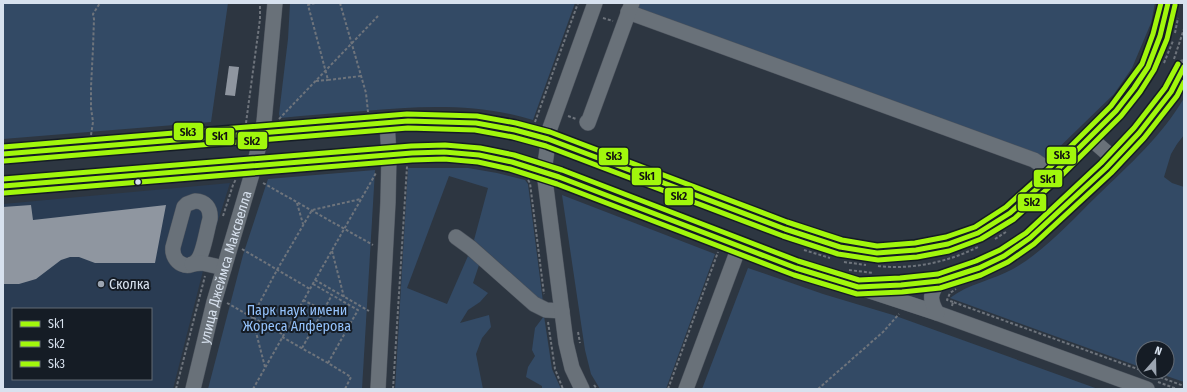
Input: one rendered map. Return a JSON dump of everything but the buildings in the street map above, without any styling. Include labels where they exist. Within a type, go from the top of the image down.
[{"type":"street","name":"улица Джеймса Максвелла","points":[[193,389],[214,302],[254,167],[264,122],[275,3]]},
{"type":"street","points":[[588,386],[572,368],[566,343],[545,178],[549,133],[595,3]]},
{"type":"street","points":[[3,154],[261,133],[367,117],[387,123],[422,121],[532,126],[785,229],[840,247],[877,252],[924,248],[948,244],[978,233],[1010,213],[1052,176],[1090,138],[1116,111],[1148,67],[1160,36],[1168,3]]},
{"type":"street","points":[[580,120],[588,123],[622,17],[1034,160],[1043,166],[1052,176]]},
{"type":"street","points":[[858,287],[939,281],[979,268],[1004,256],[1030,238],[1114,159],[1139,133],[1171,92],[1178,65]]},
{"type":"street","points":[[378,389],[389,161],[387,123]]},
{"type":"street","points":[[1090,138],[1114,159]]},
{"type":"street","points":[[3,186],[254,167],[389,161],[409,159],[444,152],[479,156],[512,162],[545,178],[796,268],[937,313],[1151,385]]},
{"type":"street","points":[[456,237],[471,248],[534,304],[546,310],[562,311]]},
{"type":"street","points":[[686,389],[739,247]]},
{"type":"street","points":[[192,264],[202,263],[224,268]]},
{"type":"street","points":[[937,313],[931,302],[934,289],[939,281]]},
{"type":"path","points":[[90,136],[93,122],[91,108],[93,14],[100,3]]},
{"type":"path","points":[[246,123],[260,19],[260,3]]},
{"type":"path","points":[[315,3],[308,5],[328,80]]},
{"type":"path","points":[[340,3],[362,76],[366,93],[367,117]]},
{"type":"path","points":[[549,133],[532,126],[578,3]]},
{"type":"path","points":[[286,120],[278,120],[378,16]]},
{"type":"path","points":[[603,18],[622,17]]},
{"type":"path","points":[[1162,67],[1172,43],[1179,17]]},
{"type":"path","points":[[1178,65],[1184,29]]},
{"type":"path","points":[[316,81],[362,76]]},
{"type":"path","points":[[568,116],[580,120]]},
{"type":"path","points":[[253,389],[379,167],[389,161],[409,159],[394,389]]},
{"type":"path","points":[[545,178],[525,176],[530,183],[555,369],[563,389]]},
{"type":"path","points":[[222,221],[233,185],[237,178]]},
{"type":"path","points":[[263,183],[373,245]]},
{"type":"path","points":[[265,367],[252,317],[277,270],[312,210],[360,199]]},
{"type":"path","points":[[296,202],[304,224]]},
{"type":"path","points":[[993,240],[1009,230]]},
{"type":"path","points":[[874,266],[913,267],[960,255],[981,246]]},
{"type":"path","points":[[242,249],[310,289]]},
{"type":"path","points":[[332,249],[344,297]]},
{"type":"path","points":[[802,249],[830,258]]},
{"type":"path","points":[[668,389],[718,251]]},
{"type":"path","points":[[838,260],[867,265]]},
{"type":"path","points":[[176,389],[199,296],[209,264]]},
{"type":"path","points":[[848,270],[876,273]]},
{"type":"path","points":[[315,280],[369,311]]},
{"type":"path","points":[[313,284],[358,310],[328,363]]},
{"type":"path","points":[[302,348],[332,295]]},
{"type":"path","points":[[303,300],[323,310]]},
{"type":"path","points":[[227,303],[351,377],[344,389]]},
{"type":"path","points":[[818,389],[884,332],[900,313]]},
{"type":"path","points":[[290,324],[309,334]]},
{"type":"path","points":[[578,328],[580,343]]},
{"type":"path","points":[[1168,380],[1184,386]]},
{"type":"path","points":[[1151,385],[1177,389]]},
{"type":"path","points":[[588,386],[597,389]]},
{"type":"shaded area","name":"Сколка","points":[[230,183],[206,259],[173,389],[3,389],[3,204]]},
{"type":"green space","points":[[3,3],[228,3],[211,122],[3,139]]},
{"type":"green space","points":[[290,3],[575,3],[533,120],[491,111],[449,107],[385,109],[280,118],[279,114],[288,39]]},
{"type":"green space","points":[[640,3],[1155,3],[1151,23],[1132,68],[1114,94],[1045,161],[642,12],[638,6]]},
{"type":"green space","points":[[1184,98],[1184,135],[1171,154],[1164,177],[1172,183],[1184,187],[1184,382],[1175,379],[1175,340],[1135,340],[1135,365],[950,298],[965,289],[1013,269],[1047,244],[1144,150],[1166,125]]},
{"type":"green space","points":[[408,168],[468,168],[525,180],[528,184],[543,302],[474,240],[488,188],[449,176],[407,288],[447,304],[468,256],[479,265],[473,283],[488,293],[480,302],[468,310],[460,323],[489,315],[491,327],[482,338],[476,354],[483,389],[395,389]]},
{"type":"green space","name":"Парк наук имени Жореса Алферова","points":[[375,170],[362,389],[208,389],[243,255],[268,179]]},
{"type":"green space","points":[[562,195],[715,254],[666,389],[600,389],[591,374],[585,350]]},
{"type":"green space","points":[[748,268],[823,294],[893,315],[1098,389],[702,389]]},
{"type":"green space","points":[[544,316],[552,369],[561,389],[542,389],[542,386],[526,377],[528,367],[535,356],[532,350],[535,328]]},
{"type":"transit line","name":"Sk3","points":[[3,147],[407,114],[477,116],[516,123],[550,132],[787,222],[842,240],[877,246],[915,243],[946,237],[975,227],[1006,207],[1046,171],[1111,106],[1142,64],[1153,34],[1161,3]]},
{"type":"transit line","name":"Sk1","points":[[3,154],[408,121],[476,123],[515,130],[548,139],[785,229],[840,247],[877,253],[916,250],[948,244],[978,233],[1010,213],[1051,176],[1116,111],[1134,88],[1148,67],[1160,36],[1168,3]]},
{"type":"transit line","name":"Sk2","points":[[4,161],[408,128],[475,130],[513,137],[546,146],[783,236],[838,254],[878,260],[917,257],[949,251],[981,239],[1014,219],[1056,181],[1121,116],[1140,92],[1154,70],[1167,39],[1175,5]]},
{"type":"transit line","name":"Sk3","points":[[3,179],[411,146],[445,145],[480,148],[514,155],[562,170],[798,261],[859,280],[900,278],[938,274],[976,261],[1000,250],[1026,233],[1101,163],[1134,128],[1165,88],[1178,64]]},
{"type":"transit line","name":"Sk1","points":[[3,186],[412,153],[444,152],[479,155],[512,162],[559,177],[796,268],[858,287],[901,285],[939,281],[979,268],[1004,256],[1030,238],[1106,168],[1139,133],[1171,92],[1184,67]]},
{"type":"transit line","name":"Sk2","points":[[4,193],[412,160],[444,159],[478,162],[510,169],[557,184],[794,275],[857,294],[902,292],[940,288],[981,275],[1008,262],[1034,244],[1111,173],[1144,138],[1177,96],[1184,82]]},
{"type":"place","name":"Сколка","points":[[101,284]]}]
